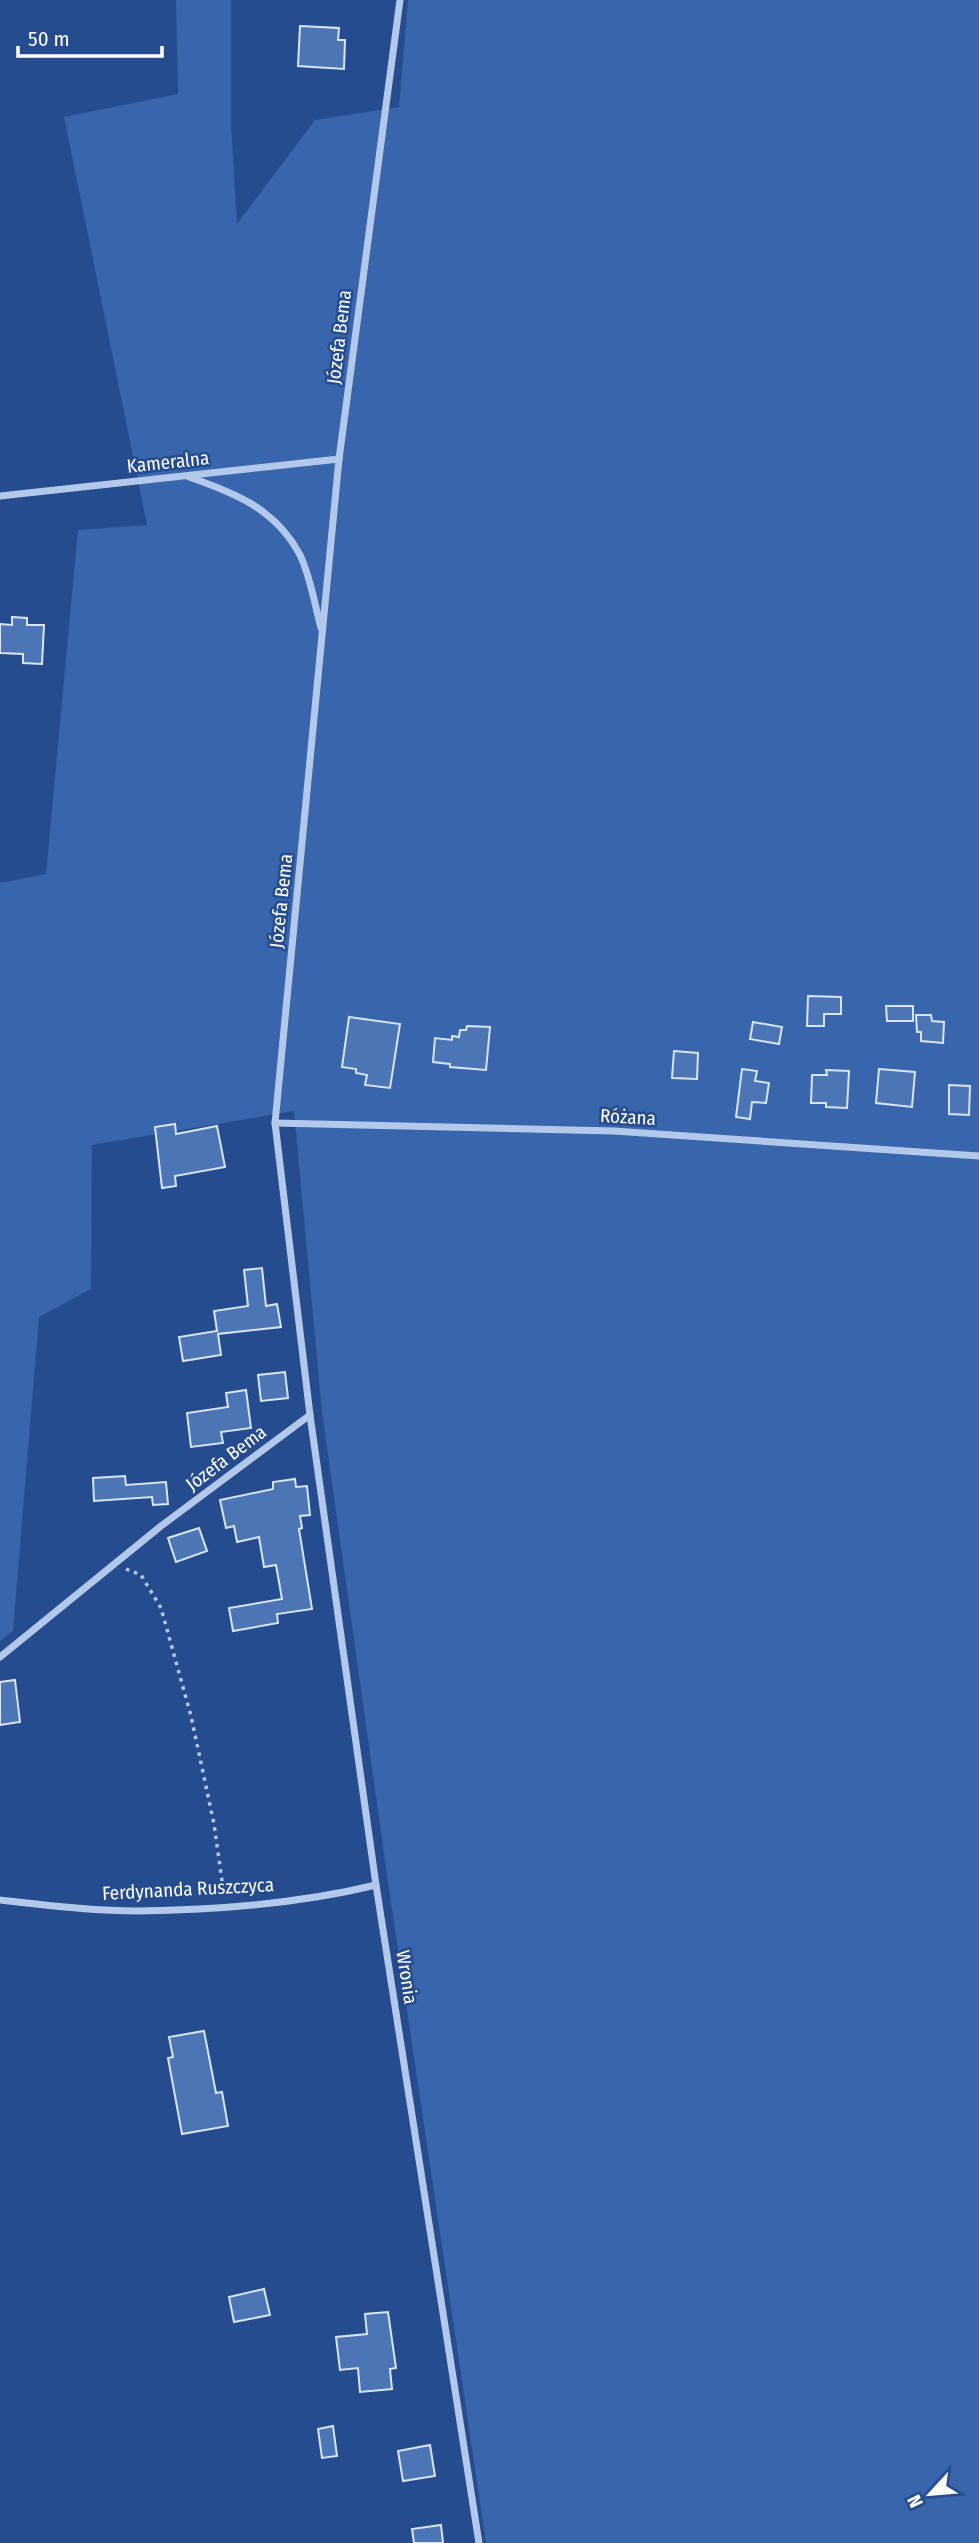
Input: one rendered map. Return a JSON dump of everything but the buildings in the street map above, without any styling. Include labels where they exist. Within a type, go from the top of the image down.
[{"type":"street","name":"Józefa Bema","points":[[0,1657],[161,1526],[310,1415],[275,1123],[339,459],[400,0]]},
{"type":"street","name":"Kameralna","points":[[0,496],[339,459]]},
{"type":"street","points":[[185,476],[242,496],[276,522],[300,556],[323,632]]},
{"type":"street","name":"Różana","points":[[275,1123],[614,1131],[979,1156]]},
{"type":"street","name":"Wronia","points":[[310,1415],[376,1885],[479,2543]]},
{"type":"street","name":"Ferdynanda Ruszczyca","points":[[0,1900],[83,1909],[138,1911],[225,1906],[331,1895],[376,1885]]},
{"type":"path","points":[[114,1564],[141,1575],[161,1608],[194,1730],[214,1824],[225,1906]]},
{"type":"shaded area","points":[[176,0],[231,0],[231,125],[237,224],[315,120],[399,107],[408,0],[979,0],[979,2543],[486,2543],[389,1889],[322,1412],[294,1111],[92,1145],[91,1289],[39,1317],[13,1631],[0,1641],[0,883],[46,874],[78,530],[147,525],[64,117],[178,94]]}]
